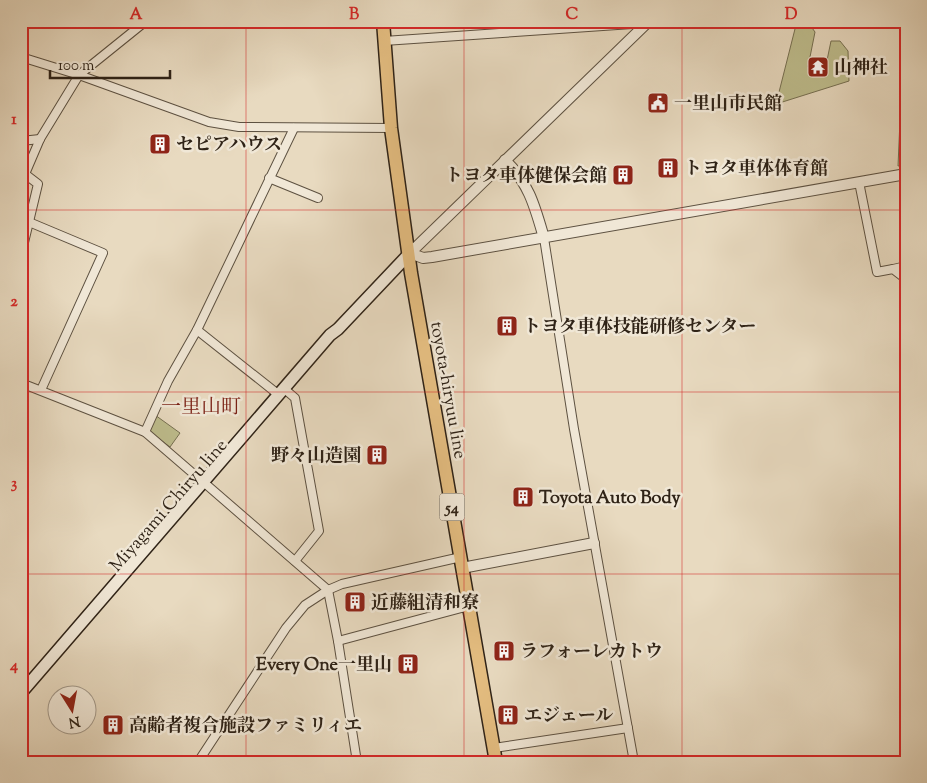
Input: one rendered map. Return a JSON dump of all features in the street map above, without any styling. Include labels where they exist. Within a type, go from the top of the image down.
[{"type":"main road","name":"toyota-hiryuu line","points":[[384,21],[391,128],[413,283],[496,762]]},
{"type":"main road","name":"Miyagami Chiryu line","points":[[21,702],[206,484],[334,338],[338,329],[410,253]]},
{"type":"main road","name":"Miyagami Chiryu line","points":[[21,693],[206,484]]},
{"type":"street","points":[[21,254],[38,184],[25,174],[40,139],[79,75],[146,21]]},
{"type":"street","points":[[384,41],[676,21]]},
{"type":"street","points":[[649,22],[410,253],[424,258],[432,257],[906,174]]},
{"type":"street","points":[[21,57],[79,75],[208,122],[239,127],[391,128]]},
{"type":"street","points":[[145,432],[168,381],[197,330],[294,128]]},
{"type":"street","points":[[21,141],[40,139]]},
{"type":"street","points":[[505,160],[516,171],[531,194],[544,238],[574,430],[634,762]]},
{"type":"street","points":[[269,178],[318,198]]},
{"type":"street","points":[[859,182],[877,272],[906,266]]},
{"type":"street","points":[[28,222],[103,253],[41,390]]},
{"type":"street","points":[[893,269],[906,280]]},
{"type":"street","points":[[197,330],[284,394],[295,398],[319,531],[295,561]]},
{"type":"street","points":[[21,383],[145,432],[328,590],[357,762]]},
{"type":"street","points":[[198,762],[286,628],[305,605],[328,590],[342,584],[594,543]]},
{"type":"street","points":[[338,641],[469,606]]},
{"type":"street","points":[[494,748],[628,728]]},
{"type":"shaded area","points":[[797,21],[807,21],[815,32],[808,67],[825,70],[831,41],[840,41],[848,51],[849,81],[776,104]]},
{"type":"shaded area","points":[[906,119],[906,165],[898,166],[900,120]]},
{"type":"shaded area","points":[[155,415],[180,433],[170,447],[147,430]]},
{"type":"place","name":"山神社","points":[[818,67]]},
{"type":"place","name":"一里山市民館","points":[[658,103]]},
{"type":"place","name":"セピアハウス","points":[[160,144]]},
{"type":"place","name":"トヨタ車体体育館","points":[[668,168]]},
{"type":"place","name":"トヨタ車体健保会館","points":[[623,175]]},
{"type":"place","name":"トヨタ車体技能研修センター","points":[[507,326]]},
{"type":"place","name":"野々山造園","points":[[377,455]]},
{"type":"place","name":"Toyota Auto Body","points":[[523,497]]},
{"type":"place","name":"近藤組清和寮","points":[[355,602]]},
{"type":"place","name":"ラフォーレカトウ","points":[[504,651]]},
{"type":"place","name":"Every One一里山","points":[[408,664]]},
{"type":"place","name":"エジェール","points":[[508,715]]},
{"type":"place","name":"高齢者複合施設ファミリィエ","points":[[113,725]]},
{"type":"district","name":"一里山町","points":[[201,406]]}]
